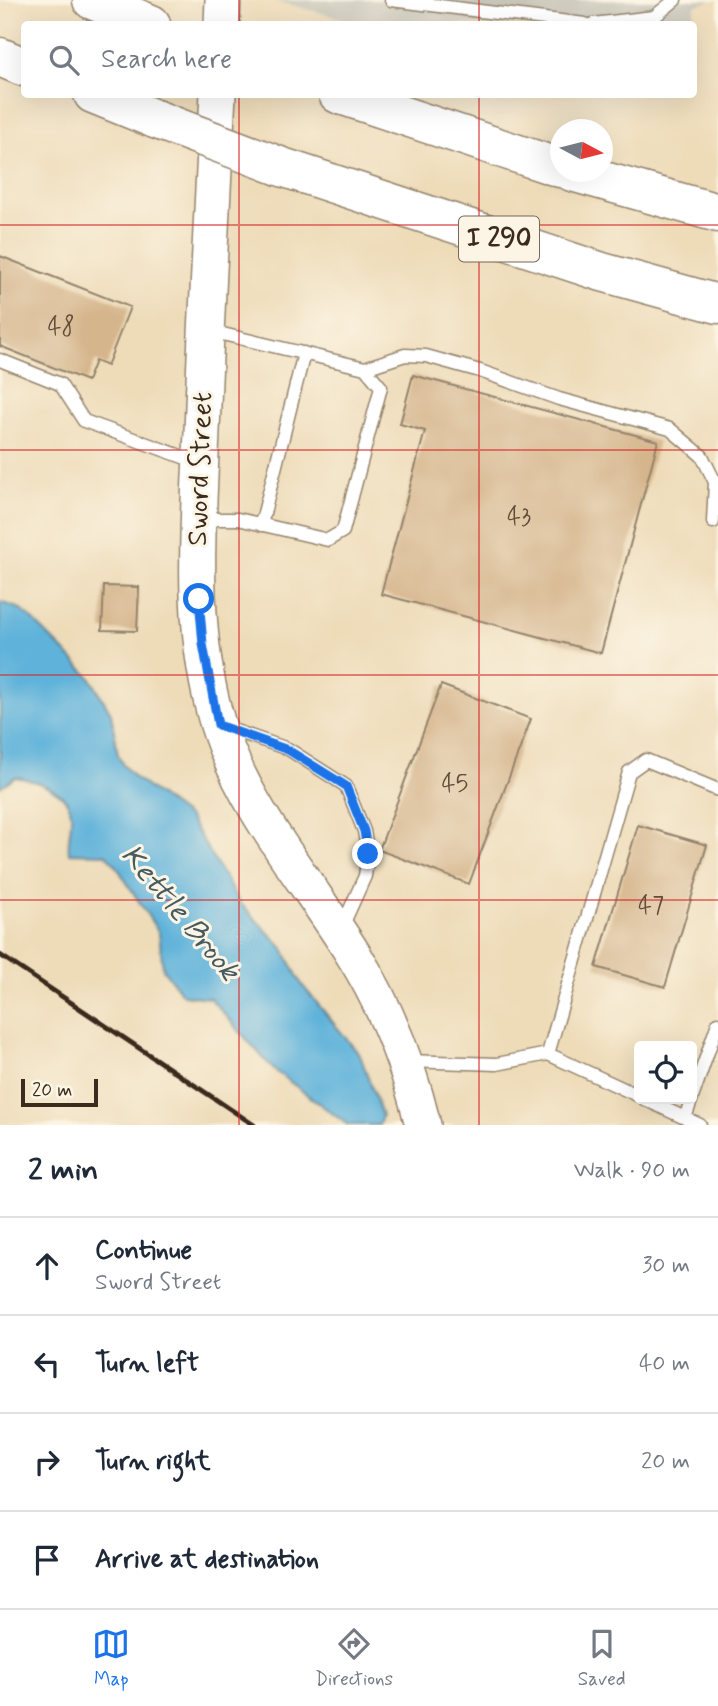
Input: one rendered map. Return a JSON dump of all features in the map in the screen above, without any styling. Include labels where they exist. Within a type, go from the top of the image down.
[{"type":"highway","points":[[92,0],[144,21]]},
{"type":"highway","points":[[0,57],[21,66]]},
{"type":"highway","name":"I 290","points":[[103,98],[282,167],[602,272],[718,304]]},
{"type":"highway","points":[[350,98],[550,164]]},
{"type":"highway","points":[[608,182],[718,213]]},
{"type":"street","points":[[222,21],[223,0]]},
{"type":"street","name":"Sword Street","points":[[218,98],[198,519],[199,599],[203,644],[218,725],[237,772],[257,808],[385,1009],[406,1061],[423,1125]]},
{"type":"lane","points":[[391,0],[560,21]]},
{"type":"lane","points":[[616,21],[654,16],[675,0]]},
{"type":"lane","points":[[206,330],[365,368],[405,355],[426,356],[480,371],[559,399],[670,429],[702,456],[715,482],[713,522]]},
{"type":"lane","points":[[261,525],[304,353]]},
{"type":"lane","points":[[0,360],[60,384],[84,421],[201,463]]},
{"type":"lane","points":[[198,519],[238,519],[328,540],[343,531],[381,387],[365,368]]},
{"type":"lane","points":[[218,725],[288,750],[346,786],[364,831],[368,854],[365,876],[339,933]]},
{"type":"lane","points":[[548,1054],[629,772],[646,760],[718,790]]},
{"type":"lane","points":[[685,1118],[718,1023]]},
{"type":"lane","points":[[406,1061],[497,1064],[548,1054],[634,1095]]},
{"type":"lane","points":[[655,1104],[700,1125]]},
{"type":"shaded area","points":[[272,0],[712,0],[695,6],[692,21],[352,21]]},
{"type":"water","name":"Kettle Brook","points":[[0,602],[18,608],[30,617],[90,677],[111,713],[118,755],[123,765],[135,778],[189,818],[239,902],[283,948],[302,985],[360,1055],[382,1116],[379,1125],[348,1125],[274,1070],[210,998],[183,995],[163,969],[159,933],[115,864],[105,854],[69,853],[71,814],[69,806],[58,793],[41,784],[15,777],[0,787]]},
{"type":"building","points":[[0,256],[130,307],[107,366],[95,361],[87,381],[0,346]]},
{"type":"building","points":[[413,375],[658,441],[601,653],[381,594],[425,431],[400,424]]},
{"type":"building","points":[[104,586],[139,587],[137,631],[102,630]]},
{"type":"building","points":[[441,685],[531,719],[469,884],[379,850]]},
{"type":"building","points":[[638,825],[707,845],[665,987],[596,967]]},
{"type":"railway","points":[[0,955],[254,1125]]},
{"type":"route","points":[[199,599],[209,685],[218,725],[288,750],[346,786],[364,831],[368,854]]}]
